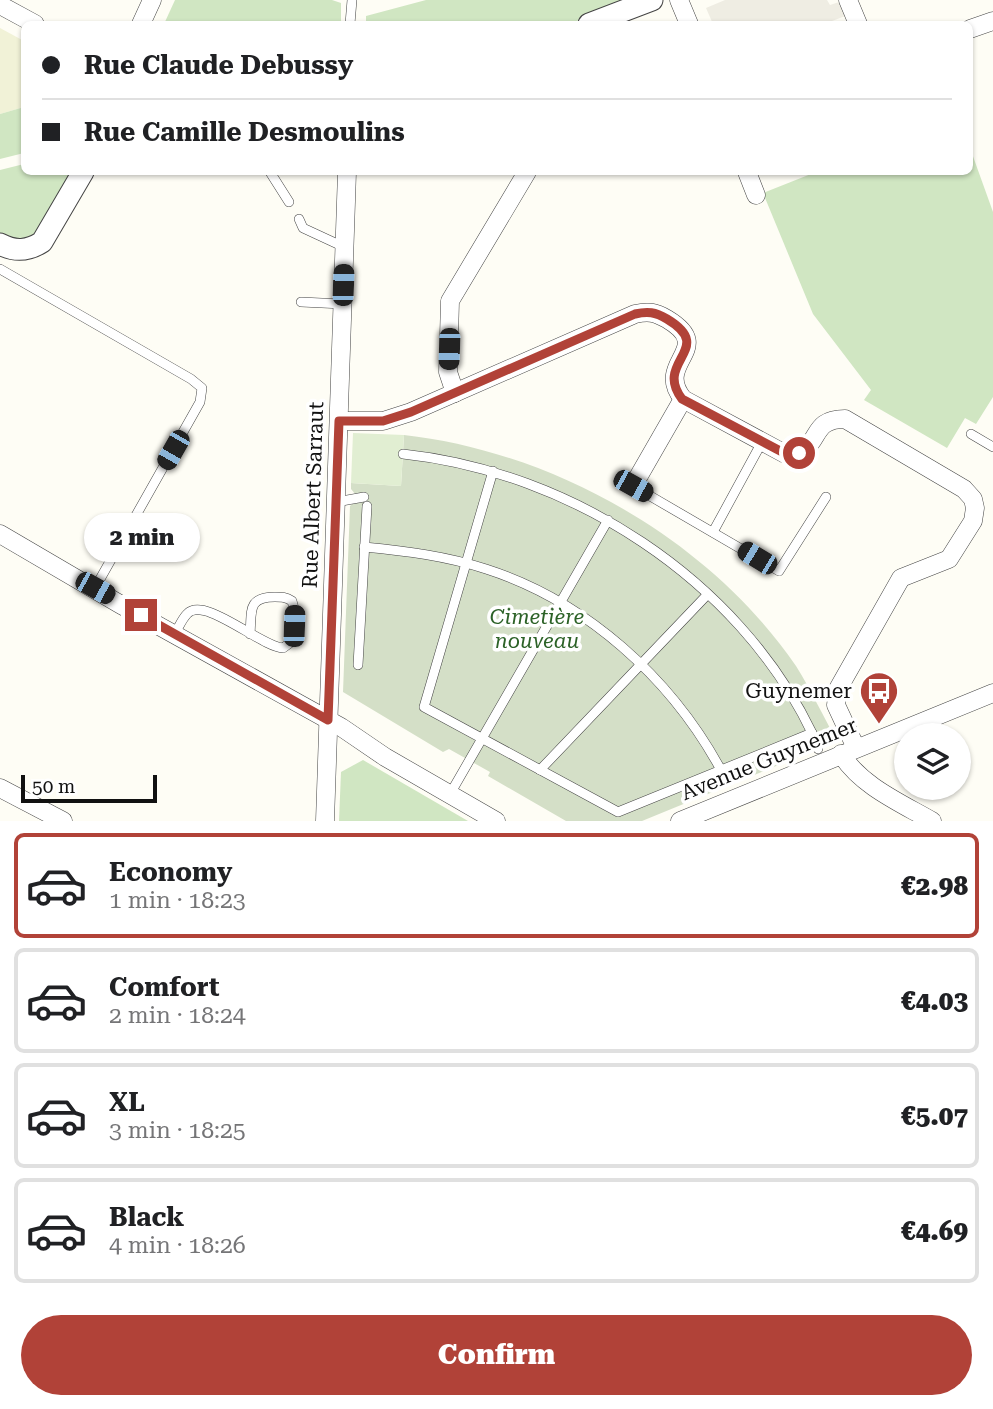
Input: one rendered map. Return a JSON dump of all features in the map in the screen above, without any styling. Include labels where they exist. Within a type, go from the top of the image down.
[{"type":"street","points":[[142,21],[152,0]]},
{"type":"street","points":[[597,21],[652,0]]},
{"type":"street","points":[[679,0],[688,21]]},
{"type":"street","points":[[848,0],[857,21]]},
{"type":"street","points":[[0,5],[29,21]]},
{"type":"street","points":[[973,28],[993,21]]},
{"type":"street","points":[[0,244],[20,250],[32,248],[42,242],[81,175]]},
{"type":"street","name":"Rue Albert Sarraut","points":[[325,821],[347,175]]},
{"type":"street","points":[[455,393],[448,372],[450,301],[525,175]]},
{"type":"street","points":[[748,175],[756,195]]},
{"type":"street","points":[[339,421],[383,421],[411,412],[635,314],[657,313],[682,328],[688,339],[686,350],[677,364],[674,384],[682,399],[786,454],[799,453],[809,447],[819,427],[833,419],[845,419],[964,488],[973,499],[975,508],[972,520],[949,559],[901,578],[838,689],[836,705],[849,751],[850,767],[887,795],[932,821]]},
{"type":"street","points":[[633,486],[682,399]]},
{"type":"street","points":[[0,534],[328,720],[496,821]]},
{"type":"street","name":"Avenue Guynemer","points":[[680,821],[993,693]]},
{"type":"street","points":[[0,788],[62,821]]},
{"type":"lane","points":[[350,21],[352,0]]},
{"type":"lane","points":[[272,175],[289,202]]},
{"type":"lane","points":[[299,219],[303,229],[344,247]]},
{"type":"lane","points":[[0,269],[191,379],[202,388],[200,402],[95,588]]},
{"type":"lane","points":[[301,302],[343,304]]},
{"type":"lane","points":[[971,434],[993,447]]},
{"type":"lane","points":[[713,532],[762,442]]},
{"type":"lane","points":[[403,454],[441,459],[493,471],[552,492],[608,520],[657,553],[707,595],[763,656],[790,693],[818,748]]},
{"type":"lane","points":[[493,471],[424,707],[618,812],[812,733]]},
{"type":"lane","points":[[633,486],[779,571],[825,497]]},
{"type":"lane","points":[[336,502],[366,501],[358,665]]},
{"type":"lane","points":[[450,794],[608,520]]},
{"type":"lane","points":[[364,547],[413,552],[465,563],[508,578],[560,603],[641,664],[677,702],[721,770]]},
{"type":"lane","points":[[540,770],[707,595]]},
{"type":"lane","points":[[176,633],[187,613],[195,608],[206,610],[250,634],[276,648],[283,649],[294,640],[295,612],[292,601],[288,597],[257,599],[252,608],[250,634]]},
{"type":"green space","points":[[175,0],[332,0],[341,3],[341,21],[165,21]]},
{"type":"green space","points":[[426,0],[632,0],[577,21],[366,21],[366,16]]},
{"type":"green space","points":[[0,28],[21,39],[21,108],[0,114]]},
{"type":"green space","points":[[21,108],[21,154],[0,159],[0,114]]},
{"type":"green space","points":[[973,156],[993,212],[993,397],[976,424],[965,418],[947,448],[864,400],[871,390],[813,314],[763,193],[808,175],[973,175]]},
{"type":"green space","points":[[21,165],[21,175],[70,175],[36,235],[20,242],[0,234],[0,170]]},
{"type":"green space","points":[[353,433],[404,435],[401,486],[351,483]]},
{"type":"green space","name":"Cimetière nouveau","points":[[404,435],[461,445],[517,461],[572,482],[624,510],[674,542],[720,579],[761,621],[796,666],[837,741],[642,821],[566,821],[488,776],[490,772],[449,749],[443,752],[343,692],[350,506],[356,501],[351,483],[401,486]]},
{"type":"green space","points":[[363,760],[468,821],[339,821],[341,772]]},
{"type":"shaded area","points":[[725,0],[827,0],[830,5],[842,1],[848,15],[832,21],[712,21],[706,8]]},
{"type":"place","name":"Guynemer","points":[[879,725]]},
{"type":"route","points":[[141,615],[328,720],[339,421],[383,421],[411,412],[635,314],[657,313],[682,328],[688,339],[686,350],[677,364],[674,384],[682,399],[786,454],[799,453]]}]
